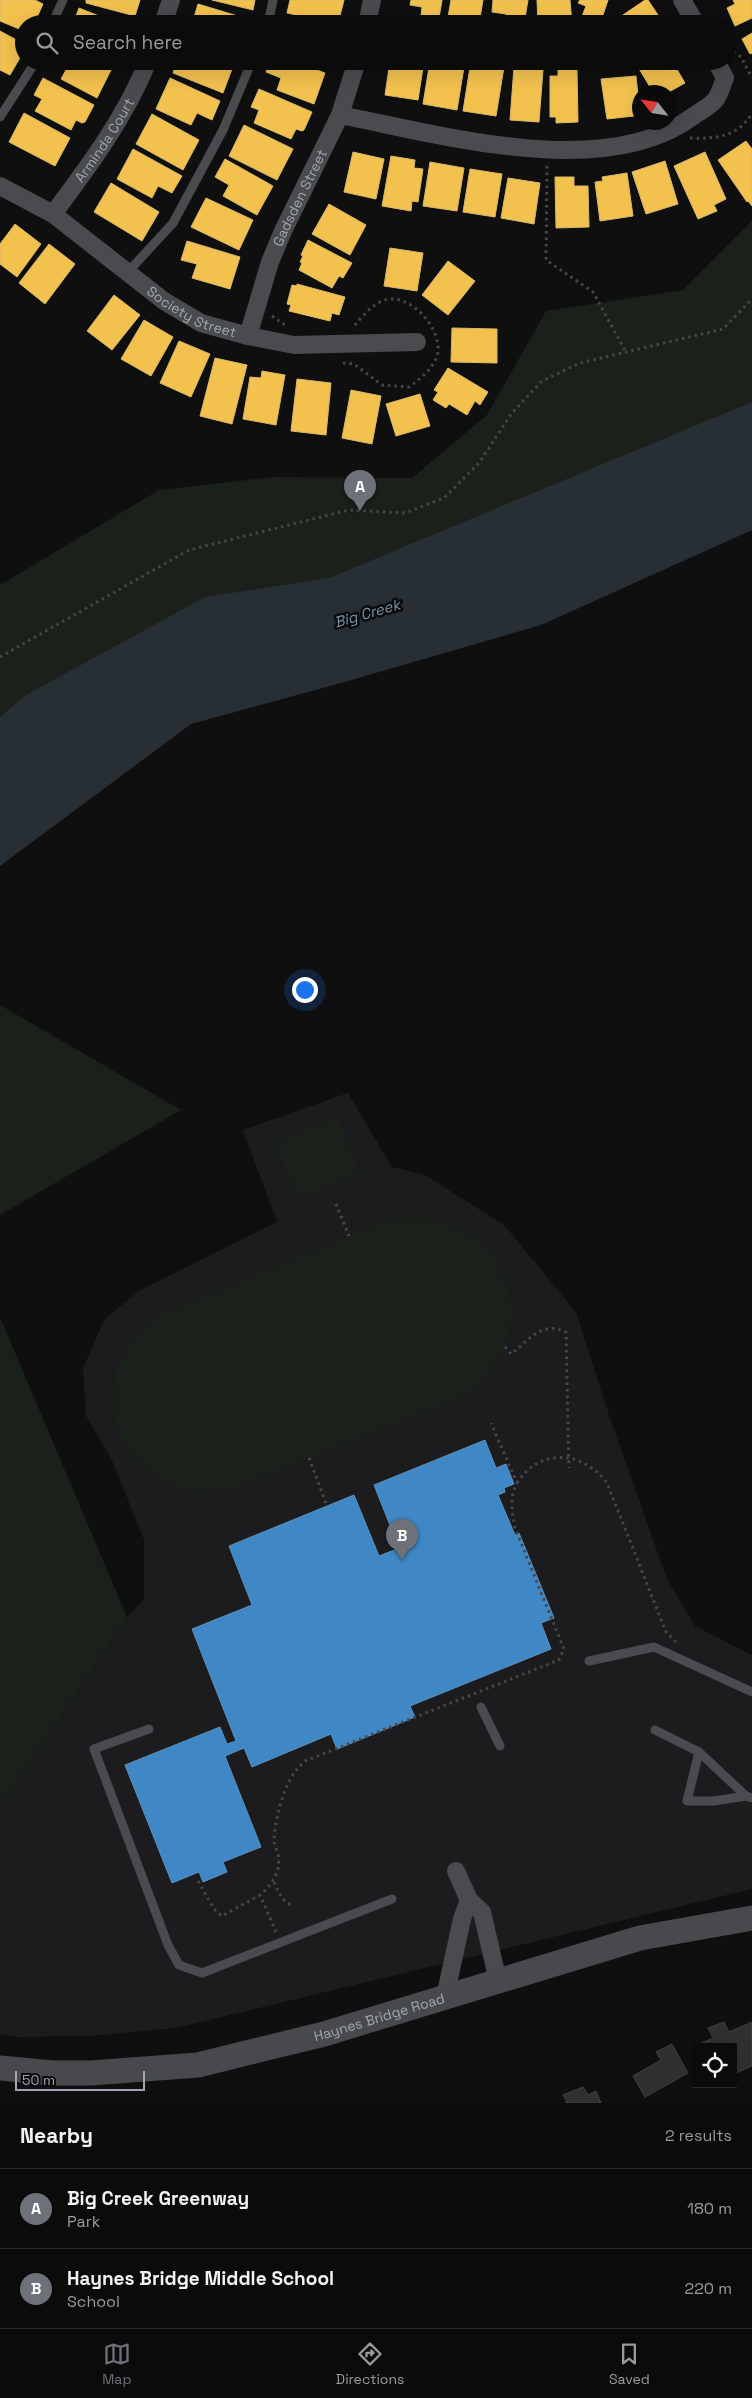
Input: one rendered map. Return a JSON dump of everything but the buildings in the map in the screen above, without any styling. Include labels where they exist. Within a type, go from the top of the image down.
[{"type":"main road","name":"Haynes Bridge Road","points":[[0,2068],[53,2072],[91,2072],[198,2065],[324,2034],[640,1938],[752,1918]]},
{"type":"street","points":[[166,15],[171,0]]},
{"type":"street","points":[[370,15],[372,0]]},
{"type":"street","points":[[682,0],[691,15]]},
{"type":"street","name":"Arminda Court","points":[[53,214],[100,152],[137,87],[144,70]]},
{"type":"street","name":"Gadsden Street","points":[[248,336],[270,262],[283,230],[340,115],[354,70]]},
{"type":"street","points":[[340,115],[503,146],[547,160],[645,139],[681,125],[715,100],[725,78],[721,70]]},
{"type":"street","name":"Society Street","points":[[0,186],[53,214],[164,301],[200,323],[248,336],[294,345],[417,342]]},
{"type":"street","points":[[456,1871],[469,1900],[482,1912],[498,1981]]},
{"type":"street","points":[[445,1997],[462,1919],[469,1900]]},
{"type":"lane","points":[[56,15],[63,0]]},
{"type":"lane","points":[[270,15],[273,0]]},
{"type":"lane","points":[[0,117],[30,70]]},
{"type":"lane","points":[[127,273],[173,223],[223,130],[248,70]]},
{"type":"lane","points":[[589,1661],[654,1647],[752,1692]]},
{"type":"lane","points":[[481,1707],[500,1746]]},
{"type":"lane","points":[[149,1729],[94,1749],[168,1946],[179,1965],[202,1973],[392,1899]]},
{"type":"lane","points":[[655,1730],[699,1752],[749,1797]]},
{"type":"lane","points":[[699,1752],[687,1801],[714,1801],[749,1797]]},
{"type":"path","points":[[737,54],[741,57],[752,78]]},
{"type":"path","points":[[685,138],[710,139],[732,134],[747,122],[752,113]]},
{"type":"path","points":[[547,160],[546,260],[593,292],[626,352]]},
{"type":"path","points":[[0,657],[189,550],[349,510],[405,513],[444,498],[479,463],[512,413],[542,381],[580,362],[723,329],[752,299]]},
{"type":"path","points":[[334,362],[354,364],[382,385],[409,387],[425,376],[437,356],[438,342],[431,325],[403,300],[386,300],[371,309],[348,332]]},
{"type":"path","points":[[273,309],[272,318],[289,326]]},
{"type":"path","points":[[336,1204],[349,1236]]},
{"type":"path","points":[[505,1347],[511,1354],[532,1335],[545,1328],[558,1328],[566,1332],[569,1468]]},
{"type":"path","points":[[491,1423],[517,1483]]},
{"type":"path","points":[[293,1906],[280,1896],[274,1882],[279,1856],[274,1840],[284,1794],[294,1770],[305,1761],[559,1660],[564,1649],[515,1528],[511,1510],[512,1492],[523,1473],[536,1464],[555,1456],[568,1457],[580,1460],[599,1472],[607,1483],[666,1632],[681,1647]]},
{"type":"path","points":[[309,1458],[327,1506]]},
{"type":"path","points":[[198,1880],[214,1909],[222,1916],[260,1895],[274,1882]]},
{"type":"path","points":[[260,1895],[277,1933]]},
{"type":"shaded area","points":[[752,221],[752,436],[0,813],[0,585],[159,490],[274,477],[412,478],[487,415],[546,311],[683,290]]},
{"type":"shaded area","points":[[0,1005],[181,1110],[0,1215]]},
{"type":"shaded area","points":[[348,1093],[392,1167],[425,1175],[504,1225],[576,1312],[610,1418],[667,1579],[695,1626],[752,1655],[752,1889],[176,2028],[90,2036],[18,2037],[0,2034],[0,1806],[127,1617],[144,1599],[144,1540],[112,1460],[86,1416],[83,1368],[104,1320],[139,1291],[277,1222],[243,1130]]},
{"type":"shaded area","points":[[337,1117],[360,1174],[298,1199],[275,1142]]},
{"type":"shaded area","points":[[425,1217],[460,1228],[475,1237],[492,1253],[508,1288],[511,1307],[506,1343],[499,1359],[488,1374],[474,1387],[457,1399],[234,1488],[200,1492],[180,1487],[148,1470],[128,1451],[122,1441],[115,1418],[113,1392],[115,1379],[125,1350],[156,1316],[375,1225],[398,1218]]},
{"type":"shaded area","points":[[0,1317],[127,1617],[0,1806]]},
{"type":"water","name":"Big Creek","points":[[752,402],[752,530],[541,625],[191,724],[0,866],[0,717],[26,695],[205,597],[329,578]]},
{"type":"place","name":"Big Creek Greenway","points":[[360,511]]},
{"type":"place","name":"Haynes Bridge Middle School","points":[[402,1560]]}]
